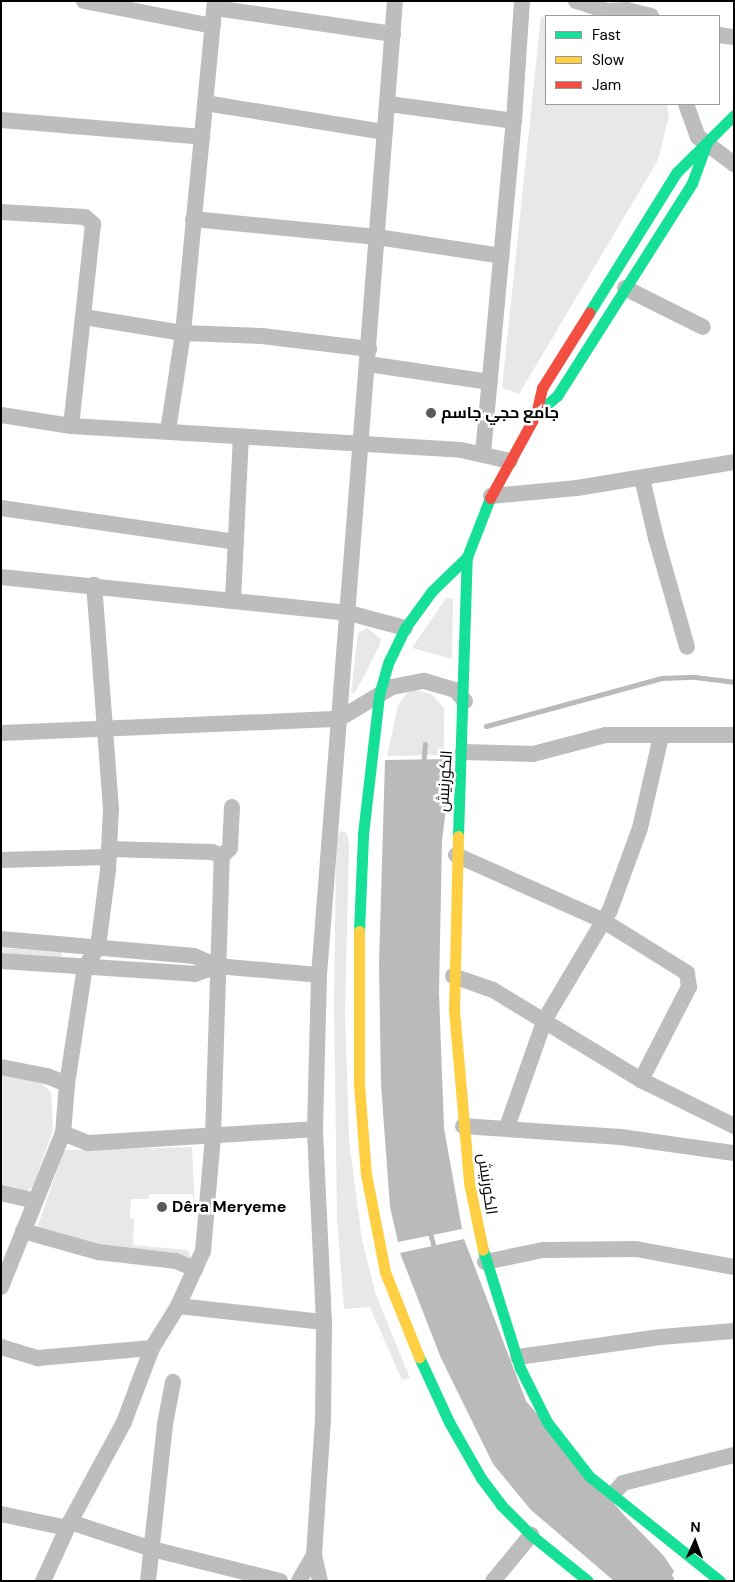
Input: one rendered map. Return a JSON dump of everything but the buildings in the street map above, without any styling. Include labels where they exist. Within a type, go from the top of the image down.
[{"type":"main road","points":[[588,1581],[531,1535],[501,1505],[481,1478],[449,1422],[402,1320],[379,1252],[361,1133],[358,971],[363,834],[379,696],[389,661],[405,628],[432,591],[467,557],[491,496],[536,414],[542,388],[676,172],[689,157],[706,146],[734,115]]},
{"type":"main road","points":[[536,414],[557,396],[692,183],[706,146]]},
{"type":"main road","name":"الكورنيش","points":[[467,557],[465,701],[456,855],[453,976],[463,1126],[472,1202],[485,1262],[518,1358],[547,1422],[589,1476],[713,1579]]},
{"type":"street","points":[[84,1],[213,26]]},
{"type":"street","points":[[320,1581],[314,1555],[323,1420],[324,1322],[315,1129],[319,975],[349,613],[395,1]]},
{"type":"street","points":[[483,453],[514,121],[522,1]]},
{"type":"street","points":[[576,1],[610,14],[627,10],[651,11]]},
{"type":"street","points":[[168,431],[183,333],[215,5],[393,34]]},
{"type":"street","points":[[720,35],[734,37]]},
{"type":"street","points":[[205,103],[385,132]]},
{"type":"street","points":[[388,104],[514,121]]},
{"type":"street","points":[[686,105],[698,137],[706,146],[734,164]]},
{"type":"street","points":[[1,120],[202,137]]},
{"type":"street","points":[[1,212],[84,217],[93,224],[72,426]]},
{"type":"street","points":[[193,219],[377,237],[502,256]]},
{"type":"street","points":[[625,288],[703,327]]},
{"type":"street","points":[[84,317],[183,333],[262,336],[490,382]]},
{"type":"street","points":[[1,415],[72,426],[483,453],[510,461]]},
{"type":"street","points":[[234,599],[241,437]]},
{"type":"street","points":[[491,496],[540,493],[734,462]]},
{"type":"street","points":[[642,478],[656,538],[687,647]]},
{"type":"street","points":[[1,508],[236,542]]},
{"type":"street","points":[[1,577],[234,599],[349,613],[405,628]]},
{"type":"street","points":[[1,1287],[63,1133],[67,1084],[85,967],[98,947],[109,853],[111,809],[103,729],[94,586]]},
{"type":"street","points":[[1,733],[340,719],[392,687],[424,681],[455,690],[465,701]]},
{"type":"street","points":[[463,752],[500,755],[533,754],[606,735],[734,735]]},
{"type":"street","points":[[507,1127],[545,1019],[602,920],[610,910],[640,828],[661,736]]},
{"type":"street","points":[[43,1581],[69,1525],[124,1422],[152,1348],[178,1306],[196,1269],[206,1233],[213,1136],[222,856],[230,848],[232,808]]},
{"type":"street","points":[[1,860],[109,853],[212,852],[222,856]]},
{"type":"street","points":[[456,855],[602,920],[684,970],[689,980],[689,987],[641,1080]]},
{"type":"street","points":[[1,939],[194,956],[217,966],[319,975]]},
{"type":"street","points":[[1,961],[195,974],[217,966]]},
{"type":"street","points":[[453,976],[493,990],[545,1019],[641,1080],[734,1126]]},
{"type":"street","points":[[1,1067],[48,1076],[67,1084]]},
{"type":"street","points":[[463,1126],[507,1127],[621,1138],[734,1153]]},
{"type":"street","points":[[63,1133],[88,1143],[315,1129]]},
{"type":"street","points":[[1,1193],[35,1201]]},
{"type":"street","points":[[24,1231],[98,1252],[176,1261],[196,1269]]},
{"type":"street","points":[[485,1262],[543,1250],[636,1249],[734,1266]]},
{"type":"street","points":[[178,1306],[324,1322]]},
{"type":"street","points":[[518,1358],[661,1337],[734,1332]]},
{"type":"street","points":[[1,1347],[38,1358],[152,1348]]},
{"type":"street","points":[[148,1581],[165,1424],[173,1382]]},
{"type":"street","points":[[612,1495],[623,1483],[734,1455]]},
{"type":"street","points":[[1,1514],[69,1525],[152,1549],[280,1581]]},
{"type":"street","points":[[493,1581],[531,1535]]},
{"type":"street","points":[[299,1581],[314,1555]]},
{"type":"shaded area","points":[[541,16],[545,18],[545,105],[667,105],[669,116],[658,160],[519,394],[502,388]]},
{"type":"shaded area","points":[[446,598],[453,599],[452,659],[412,648]]},
{"type":"shaded area","points":[[367,628],[381,639],[379,647],[355,693],[351,693],[358,633]]},
{"type":"shaded area","points":[[416,690],[431,694],[444,708],[444,755],[387,756],[398,705],[408,692]]},
{"type":"shaded area","points":[[452,759],[442,841],[439,992],[444,1128],[462,1229],[398,1242],[390,1207],[381,1084],[379,964],[385,760]]},
{"type":"shaded area","points":[[342,831],[347,833],[349,845],[345,1012],[349,1139],[362,1240],[376,1295],[410,1378],[402,1380],[370,1307],[344,1309],[337,1218],[334,1004],[336,855],[338,834]]},
{"type":"shaded area","points":[[1,948],[62,952],[62,957],[1,953]]},
{"type":"shaded area","points":[[1,1073],[36,1079],[51,1092],[53,1130],[33,1187],[23,1194],[1,1190]]},
{"type":"shaded area","points":[[192,1147],[196,1232],[193,1194],[149,1194],[149,1199],[131,1199],[130,1218],[134,1219],[133,1245],[187,1250],[192,1258],[103,1249],[36,1231],[64,1150]]},
{"type":"shaded area","points":[[464,1239],[526,1401],[623,1514],[663,1555],[674,1571],[672,1575],[675,1581],[614,1581],[531,1510],[493,1464],[441,1358],[400,1253]]},
{"type":"waterway","points":[[486,726],[661,678],[695,677],[734,682]]},
{"type":"waterway","points":[[423,766],[425,744]]},
{"type":"waterway","points":[[429,1229],[435,1252]]},
{"type":"traffic: fast","points":[[589,313],[676,173],[734,115]]},
{"type":"traffic: fast","points":[[536,414],[557,396],[692,183],[706,145]]},
{"type":"traffic: fast","points":[[458,836],[467,557],[490,498]]},
{"type":"traffic: fast","points":[[359,931],[363,834],[379,695],[389,661],[405,628],[432,591],[467,557]]},
{"type":"traffic: fast","points":[[483,1250],[520,1368],[547,1422],[589,1476],[720,1581]]},
{"type":"traffic: fast","points":[[419,1357],[449,1422],[481,1478],[501,1505],[531,1535],[588,1581]]},
{"type":"traffic: slow","points":[[458,836],[454,1010],[469,1183],[483,1250]]},
{"type":"traffic: slow","points":[[359,931],[359,1084],[366,1174],[385,1272],[419,1357]]},
{"type":"traffic: jam","points":[[490,498],[536,414],[542,388],[589,313]]},
{"type":"place","name":"جامع حجي جاسم","points":[[431,413]]},
{"type":"place","name":"Dêra Meryeme","points":[[162,1207]]}]
